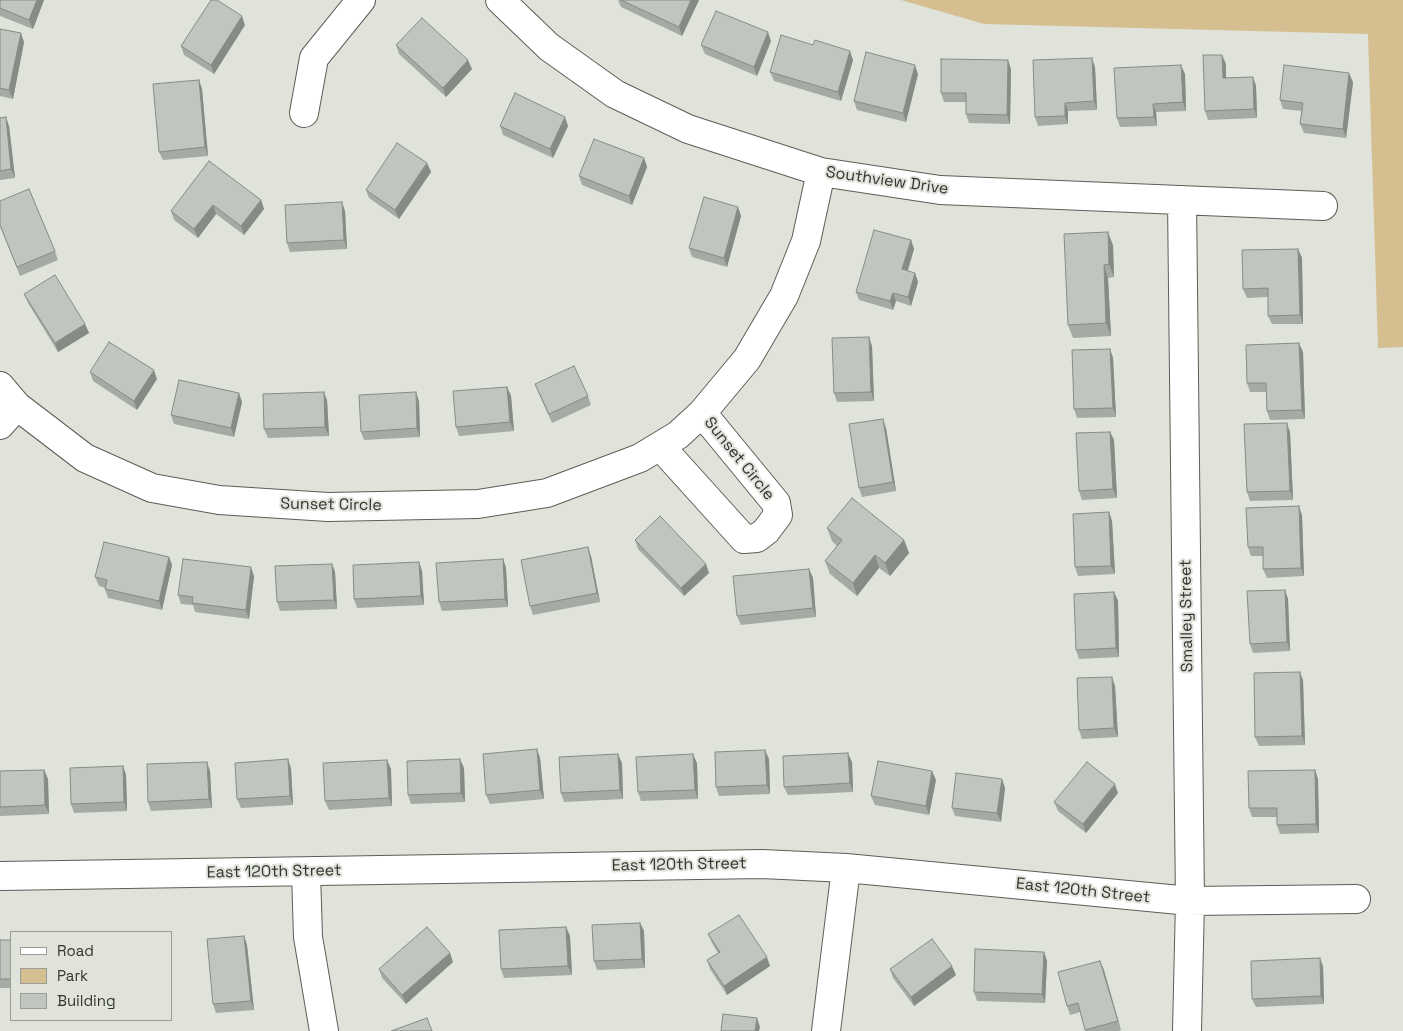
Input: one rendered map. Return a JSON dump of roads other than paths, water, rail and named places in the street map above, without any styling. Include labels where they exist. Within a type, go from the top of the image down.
[{"type":"street","points":[[304,113],[314,58],[361,0]]},
{"type":"street","name":"Southview Drive","points":[[500,0],[549,47],[615,94],[688,130],[821,172],[940,190],[1323,206]]},
{"type":"street","name":"Sunset Circle","points":[[6,406],[85,458],[152,488],[219,500],[328,507],[478,504],[547,493],[640,458],[678,436],[702,413],[747,359],[784,296],[806,241],[821,172]]},
{"type":"street","name":"Smalley Street","points":[[1182,200],[1190,901],[1187,1031]]},
{"type":"street","name":"Sunset Circle","points":[[660,446],[744,539],[756,538],[766,531],[778,516],[776,504],[702,413]]},
{"type":"street","name":"East 120th Street","points":[[0,876],[762,864],[846,868],[1190,901],[1356,899]]},
{"type":"street","points":[[826,1031],[846,868]]},
{"type":"street","points":[[306,872],[308,937],[324,1031]]}]
